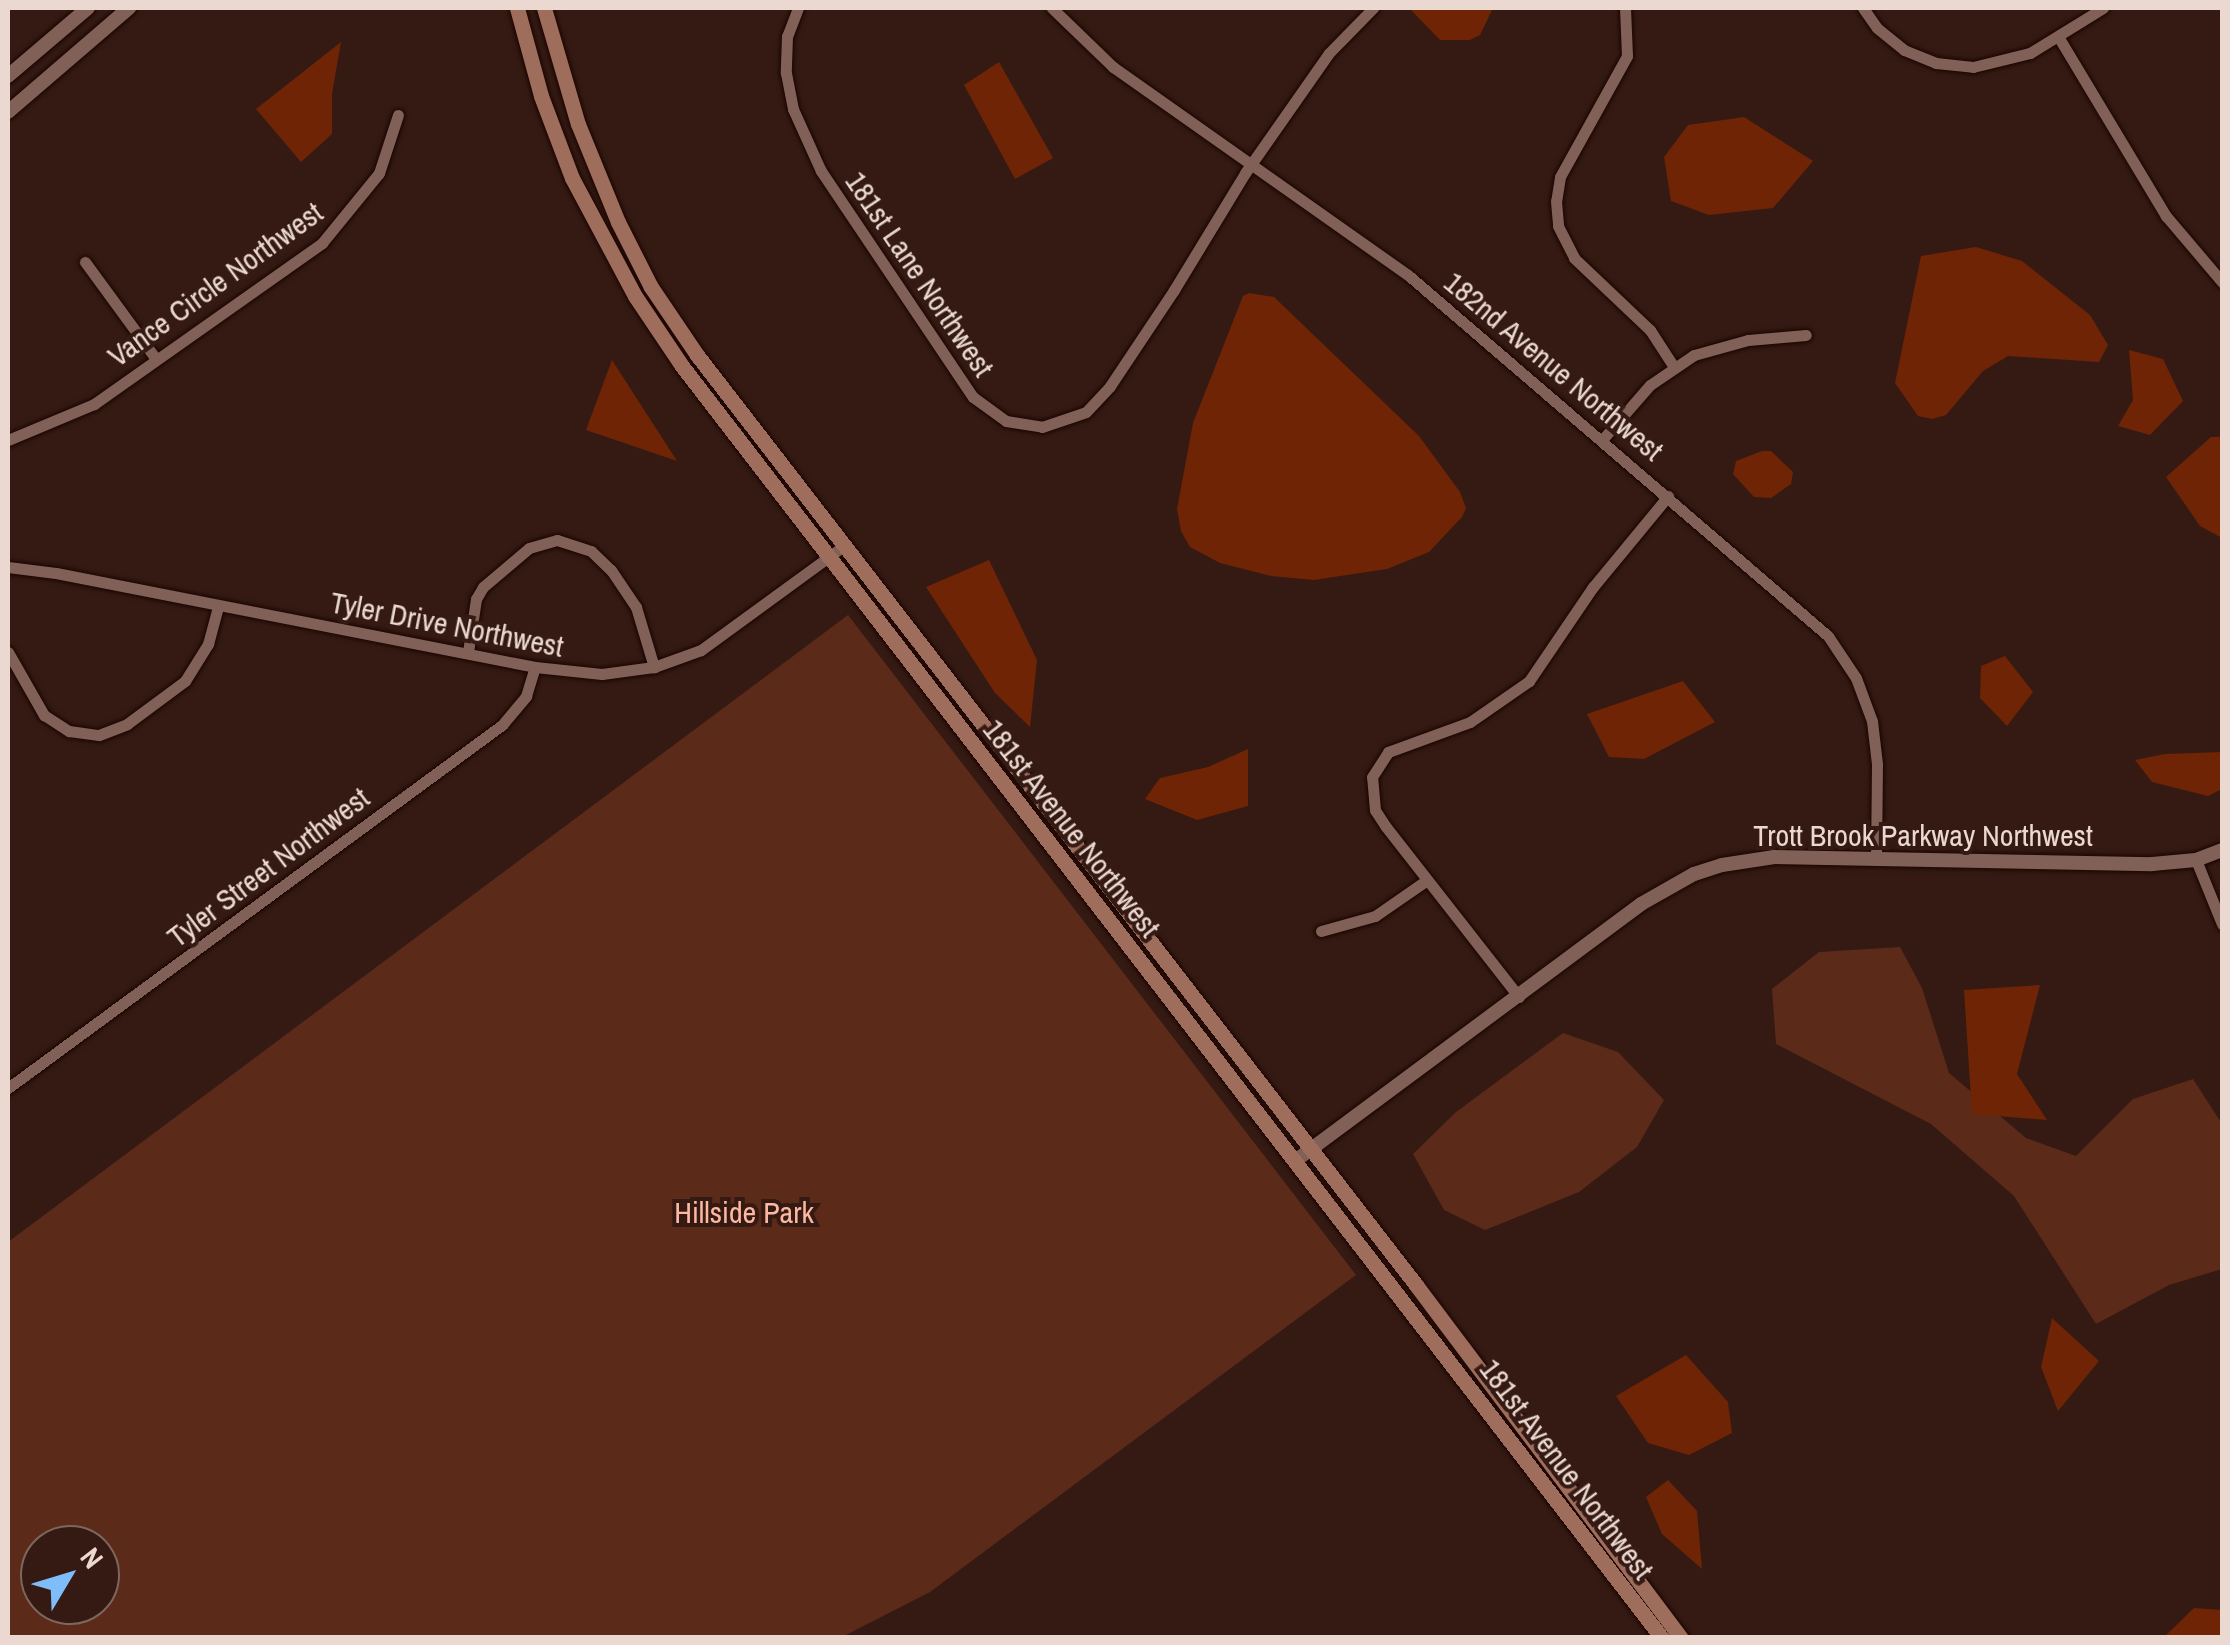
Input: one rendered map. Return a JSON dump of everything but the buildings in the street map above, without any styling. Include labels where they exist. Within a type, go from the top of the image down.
[{"type":"main road","name":"181st Avenue Northwest","points":[[518,8],[554,133],[603,241],[682,366],[1662,1638]]},
{"type":"main road","name":"181st Avenue Northwest","points":[[544,8],[578,124],[618,222],[651,287],[697,355],[1681,1638]]},
{"type":"street","points":[[8,76],[88,8]]},
{"type":"street","points":[[8,112],[128,8]]},
{"type":"street","name":"181st Lane Northwest","points":[[798,8],[788,36],[786,73],[793,109],[816,164],[973,397],[1011,423],[1056,425],[1072,420],[1098,400],[1134,353],[1250,165]]},
{"type":"street","name":"182nd Avenue Northwest","points":[[1052,8],[1113,67],[1408,275],[1828,636],[1856,678],[1875,742],[1876,858]]},
{"type":"street","points":[[1250,165],[1328,53],[1373,8]]},
{"type":"street","points":[[1625,8],[1629,42],[1623,70],[1560,177],[1556,201],[1558,226],[1574,258],[1650,330],[1674,367]]},
{"type":"street","points":[[1863,8],[1877,28],[1904,50],[1954,66],[2012,60],[2059,38],[2103,8]]},
{"type":"street","points":[[2059,38],[2166,216],[2222,282]]},
{"type":"street","name":"Vance Circle Northwest","points":[[8,440],[81,411],[339,226],[379,173],[398,115]]},
{"type":"street","points":[[85,262],[156,360]]},
{"type":"street","points":[[1602,440],[1650,385],[1674,367],[1712,348],[1806,335]]},
{"type":"street","points":[[1519,997],[1376,810],[1372,778],[1378,764],[1402,744],[1451,730],[1491,710],[1529,681],[1558,644],[1592,587],[1668,496]]},
{"type":"street","points":[[468,652],[476,599],[483,588],[530,548],[557,540],[591,551],[611,570],[636,607],[654,667]]},
{"type":"street","name":"Tyler Drive Northwest","points":[[8,567],[56,572],[535,667],[602,674],[654,667],[724,636],[845,546]]},
{"type":"street","points":[[8,652],[44,715],[69,730],[98,735],[127,724],[185,681],[208,644],[218,606]]},
{"type":"street","name":"Tyler Street Northwest","points":[[8,1088],[502,725],[526,696],[535,667]]},
{"type":"street","name":"Trott Brook Parkway Northwest","points":[[1295,1161],[1641,904],[1694,874],[1774,857],[2152,864],[2196,860],[2222,850]]},
{"type":"street","points":[[2196,860],[2222,924]]},
{"type":"street","points":[[1321,931],[1376,916],[1427,880]]},
{"type":"green space","name":"Hillside Park","points":[[848,615],[1356,1275],[930,1592],[842,1637],[8,1637],[8,1242]]},
{"type":"green space","points":[[1900,947],[1922,988],[1949,1073],[2026,1138],[2076,1156],[2133,1099],[2193,1079],[2222,1124],[2222,1269],[2169,1285],[2096,1324],[2014,1196],[1931,1124],[1776,1044],[1772,989],[1819,952]]},
{"type":"green space","points":[[1563,1033],[1618,1052],[1664,1100],[1637,1147],[1579,1192],[1485,1230],[1444,1210],[1413,1154],[1456,1112]]},
{"type":"shaded area","points":[[1409,8],[1493,8],[1480,35],[1470,40],[1440,40]]},
{"type":"shaded area","points":[[341,42],[332,94],[332,134],[301,162],[256,109]]},
{"type":"shaded area","points":[[999,62],[1053,158],[1015,179],[964,85]]},
{"type":"shaded area","points":[[1744,117],[1813,161],[1773,208],[1709,215],[1671,201],[1664,157],[1688,125]]},
{"type":"shaded area","points":[[1976,247],[2022,261],[2090,315],[2108,345],[2099,362],[2008,356],[1983,371],[1946,415],[1932,419],[1918,416],[1895,383],[1921,256]]},
{"type":"shaded area","points":[[1249,293],[1274,297],[1419,436],[1460,492],[1466,508],[1462,517],[1429,552],[1387,569],[1314,580],[1271,576],[1220,563],[1190,547],[1181,531],[1177,509],[1193,423],[1243,296]]},
{"type":"shaded area","points":[[2129,350],[2163,359],[2183,401],[2150,435],[2118,426],[2133,400]]},
{"type":"shaded area","points":[[612,360],[677,461],[586,430]]},
{"type":"shaded area","points":[[2211,437],[2222,437],[2222,538],[2200,526],[2166,477]]},
{"type":"shaded area","points":[[1771,451],[1793,472],[1791,484],[1771,498],[1754,497],[1733,474],[1736,461]]},
{"type":"shaded area","points":[[989,560],[1037,660],[1030,727],[995,693],[926,587]]},
{"type":"shaded area","points":[[2005,656],[2033,692],[2007,726],[1980,698],[1981,666]]},
{"type":"shaded area","points":[[1683,681],[1715,722],[1644,759],[1609,757],[1587,714]]},
{"type":"shaded area","points":[[1248,749],[1248,806],[1197,820],[1145,799],[1160,778],[1208,767]]},
{"type":"shaded area","points":[[2222,752],[2222,789],[2208,796],[2152,782],[2135,760],[2165,754]]},
{"type":"shaded area","points":[[2040,985],[2017,1074],[2047,1120],[1972,1114],[1964,990]]},
{"type":"shaded area","points":[[2052,1318],[2099,1361],[2058,1411],[2041,1367]]},
{"type":"shaded area","points":[[1686,1355],[1728,1402],[1732,1433],[1689,1455],[1648,1443],[1616,1396]]},
{"type":"shaded area","points":[[1668,1480],[1697,1511],[1702,1569],[1662,1534],[1646,1497]]},
{"type":"shaded area","points":[[2194,1608],[2222,1610],[2221,1637],[2164,1637]]}]
